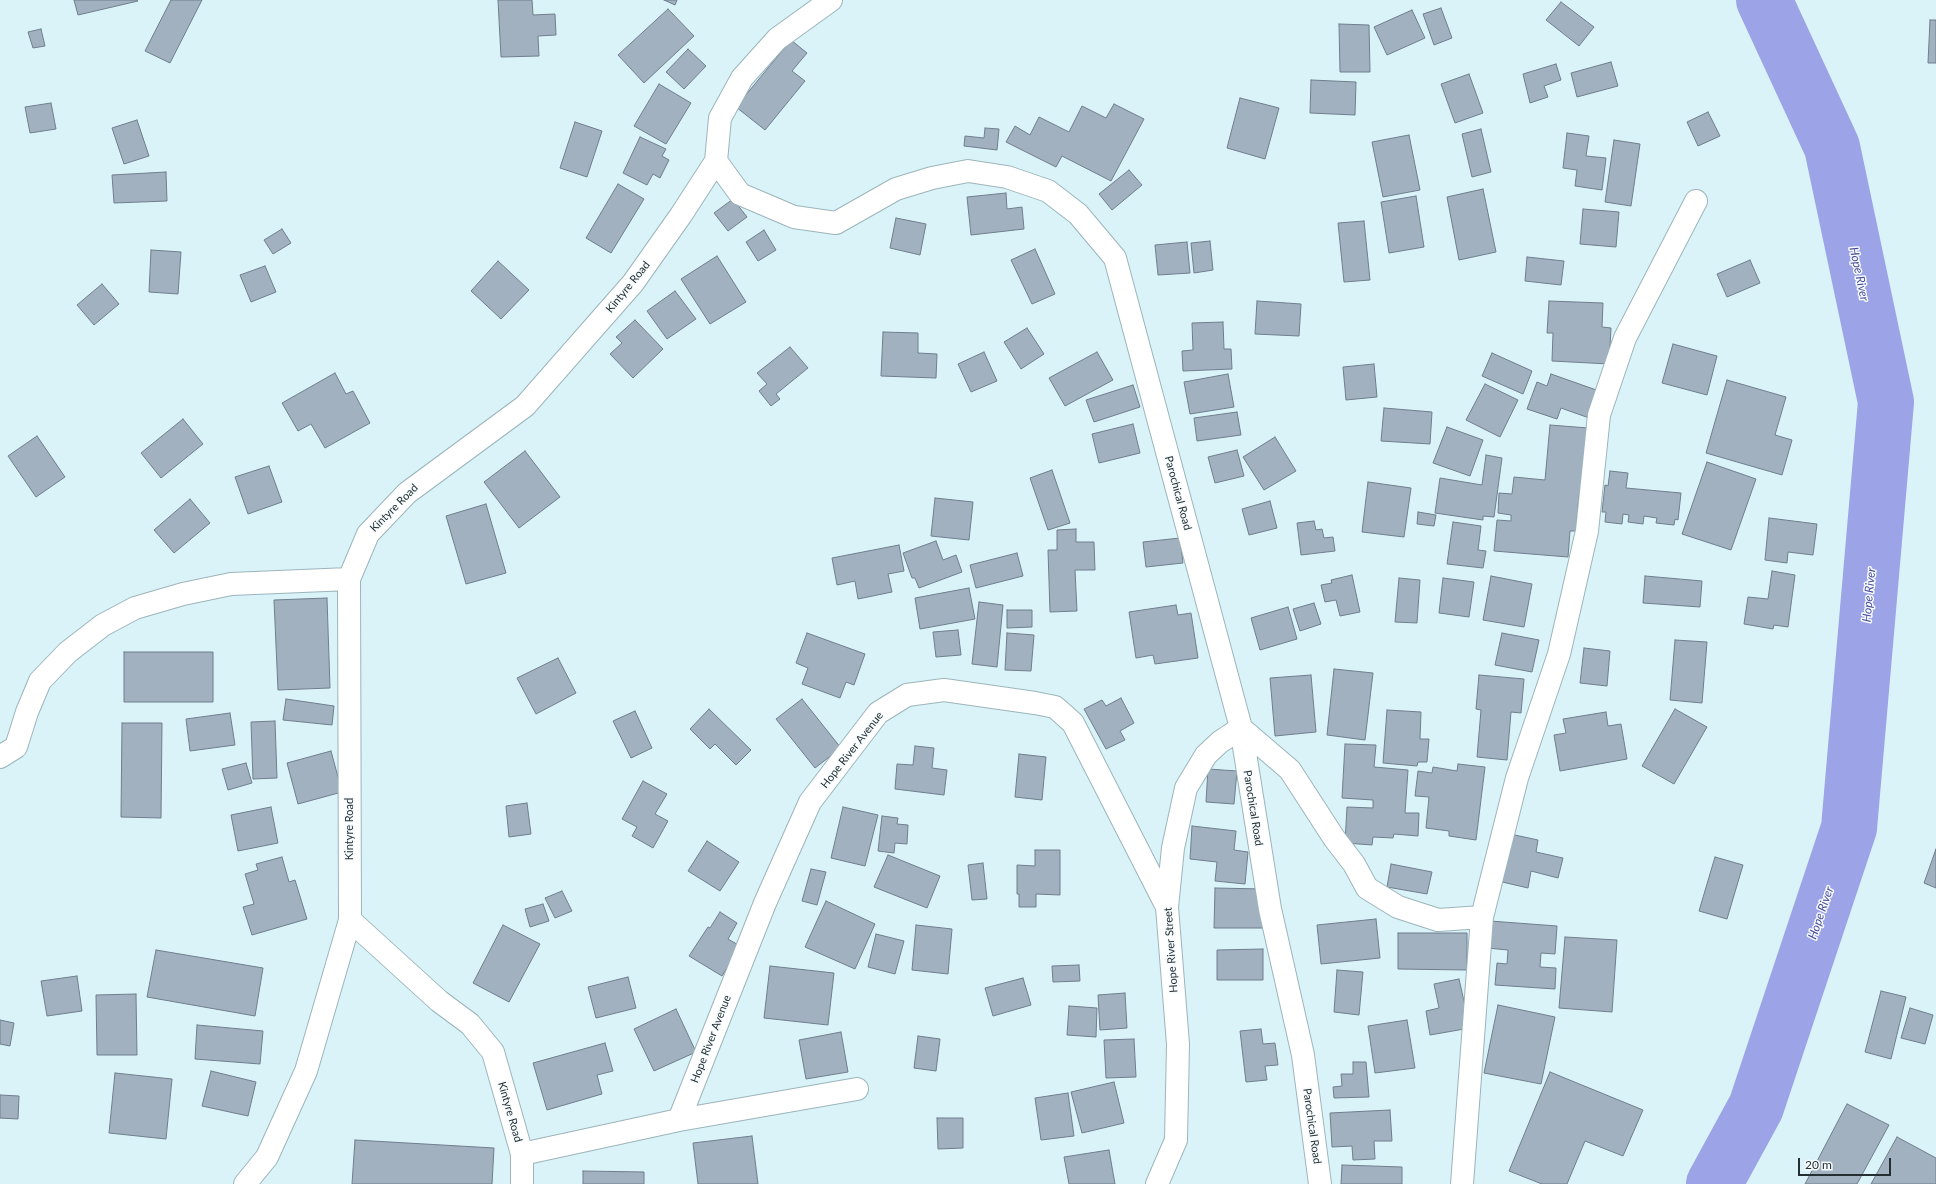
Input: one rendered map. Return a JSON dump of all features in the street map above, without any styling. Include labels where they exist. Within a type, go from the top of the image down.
[{"type":"street","name":"Kintyre Road","points":[[522,1184],[522,1154],[493,1052],[470,1024],[439,1001],[350,920],[349,578],[368,534],[407,493],[524,406],[633,283],[681,215],[716,161],[720,118],[742,78],[777,39],[831,0]]},
{"type":"street","name":"Parochical Road","points":[[716,161],[740,194],[794,217],[836,223],[896,189],[932,178],[968,171],[1007,177],[1048,191],[1078,214],[1115,258],[1241,728],[1270,909],[1303,1055],[1320,1184]]},
{"type":"street","points":[[1462,1184],[1482,917],[1517,778],[1562,639],[1587,531],[1599,415],[1625,338],[1696,201]]},
{"type":"street","points":[[0,758],[16,747],[27,712],[40,681],[68,652],[103,625],[136,608],[183,594],[231,584],[349,578]]},
{"type":"street","name":"Hope River Avenue","points":[[679,1120],[765,903],[810,802],[878,712],[907,695],[944,690],[1055,707],[1073,723],[1167,907]]},
{"type":"street","points":[[1241,728],[1290,770],[1334,838],[1354,864],[1368,888],[1398,907],[1438,920],[1482,917]]},
{"type":"street","name":"Hope River Street","points":[[1158,1184],[1176,1140],[1178,1044],[1167,907],[1173,848],[1186,788],[1206,755],[1220,742],[1241,728]]},
{"type":"street","points":[[245,1184],[267,1157],[306,1071],[350,920]]},
{"type":"street","points":[[522,1154],[679,1120],[857,1089]]},
{"type":"building","points":[[74,0],[137,0],[138,1],[78,15]]},
{"type":"building","points":[[171,0],[202,0],[170,63],[145,51]]},
{"type":"building","points":[[498,0],[532,0],[533,15],[555,14],[556,35],[538,36],[539,56],[501,57]]},
{"type":"building","points":[[664,0],[677,0],[675,5]]},
{"type":"building","points":[[1561,2],[1594,27],[1579,46],[1546,20]]},
{"type":"building","points":[[1441,8],[1452,38],[1434,45],[1423,14]]},
{"type":"building","points":[[668,9],[694,36],[644,83],[618,55]]},
{"type":"building","points":[[1412,10],[1425,38],[1387,55],[1374,27]]},
{"type":"building","points":[[1930,20],[1936,20],[1936,63],[1928,63]]},
{"type":"building","points":[[1339,24],[1369,25],[1370,72],[1340,72]]},
{"type":"building","points":[[41,29],[45,46],[33,48],[28,32]]},
{"type":"building","points":[[791,40],[807,53],[792,71],[805,81],[765,130],[736,107]]},
{"type":"building","points":[[688,49],[706,66],[684,89],[666,72]]},
{"type":"building","points":[[1611,62],[1618,86],[1577,97],[1571,73]]},
{"type":"building","points":[[1556,64],[1561,80],[1544,86],[1548,97],[1530,103],[1523,74]]},
{"type":"building","points":[[1469,74],[1483,113],[1455,123],[1441,84]]},
{"type":"building","points":[[1311,80],[1356,82],[1355,115],[1310,113]]},
{"type":"building","points":[[659,84],[691,103],[666,144],[634,126]]},
{"type":"building","points":[[1240,98],[1279,108],[1265,159],[1227,148]]},
{"type":"building","points":[[51,103],[56,129],[30,133],[25,107]]},
{"type":"building","points":[[1114,104],[1144,119],[1111,181],[1062,156],[1056,167],[1006,142],[1015,126],[1030,135],[1039,117],[1069,132],[1082,106],[1106,118]]},
{"type":"building","points":[[1708,112],[1720,136],[1698,146],[1687,122]]},
{"type":"building","points":[[137,120],[149,156],[124,164],[112,128]]},
{"type":"building","points":[[575,122],[602,131],[587,177],[560,168]]},
{"type":"building","points":[[985,128],[999,129],[997,150],[964,146],[965,136],[984,138]]},
{"type":"building","points":[[1481,129],[1491,172],[1472,177],[1462,134]]},
{"type":"building","points":[[1567,133],[1589,136],[1586,156],[1606,158],[1602,190],[1575,186],[1577,170],[1563,168]]},
{"type":"building","points":[[1409,135],[1420,190],[1383,197],[1372,142]]},
{"type":"building","points":[[640,137],[666,149],[662,156],[669,160],[660,178],[653,174],[647,185],[623,173]]},
{"type":"building","points":[[1614,140],[1640,144],[1631,206],[1605,202]]},
{"type":"building","points":[[1129,170],[1142,185],[1112,210],[1099,194]]},
{"type":"building","points":[[166,172],[167,201],[114,203],[112,175]]},
{"type":"building","points":[[618,184],[644,199],[611,253],[586,238]]},
{"type":"building","points":[[1483,189],[1496,252],[1459,260],[1447,197]]},
{"type":"building","points":[[1006,193],[1007,209],[1022,207],[1024,229],[971,235],[967,197]]},
{"type":"building","points":[[1416,196],[1424,247],[1389,253],[1381,202]]},
{"type":"building","points":[[733,199],[747,217],[728,231],[714,213]]},
{"type":"building","points":[[1583,209],[1619,212],[1616,247],[1580,244]]},
{"type":"building","points":[[896,218],[926,224],[920,255],[890,248]]},
{"type":"building","points":[[1364,221],[1370,280],[1344,282],[1338,223]]},
{"type":"building","points":[[282,229],[291,243],[273,254],[264,240]]},
{"type":"building","points":[[764,230],[776,250],[758,261],[746,242]]},
{"type":"building","points":[[1210,241],[1213,270],[1194,273],[1191,243]]},
{"type":"building","points":[[1187,242],[1190,273],[1158,275],[1155,245]]},
{"type":"building","points":[[1035,249],[1055,294],[1032,304],[1011,260]]},
{"type":"building","points":[[151,250],[181,252],[178,294],[149,292]]},
{"type":"building","points":[[717,256],[746,302],[710,324],[681,279]]},
{"type":"building","points":[[1527,257],[1564,261],[1561,285],[1525,281]]},
{"type":"building","points":[[1750,260],[1760,283],[1727,297],[1717,274]]},
{"type":"building","points":[[498,261],[529,290],[501,319],[471,291]]},
{"type":"building","points":[[265,266],[276,292],[251,302],[240,275]]},
{"type":"building","points":[[102,284],[119,304],[94,325],[77,305]]},
{"type":"building","points":[[675,291],[696,319],[667,339],[647,311]]},
{"type":"building","points":[[1257,301],[1301,304],[1299,336],[1255,334]]},
{"type":"building","points":[[1549,301],[1603,303],[1602,327],[1611,328],[1609,364],[1552,361],[1553,333],[1547,333]]},
{"type":"building","points":[[635,320],[663,349],[633,378],[610,354],[622,343],[616,337]]},
{"type":"building","points":[[1223,322],[1224,349],[1231,349],[1232,369],[1183,371],[1182,351],[1193,350],[1192,323]]},
{"type":"building","points":[[1027,328],[1044,354],[1021,369],[1004,342]]},
{"type":"building","points":[[883,332],[918,333],[918,353],[937,354],[936,378],[881,376]]},
{"type":"building","points":[[1673,344],[1717,356],[1707,395],[1662,383]]},
{"type":"building","points":[[790,347],[808,368],[776,394],[780,399],[771,406],[759,391],[767,384],[757,373]]},
{"type":"building","points":[[984,352],[997,381],[971,392],[958,364]]},
{"type":"building","points":[[1097,352],[1113,380],[1065,406],[1049,378]]},
{"type":"building","points":[[1492,353],[1532,371],[1523,394],[1482,376]]},
{"type":"building","points":[[1374,364],[1377,397],[1346,400],[1343,367]]},
{"type":"building","points":[[335,373],[346,394],[353,391],[370,423],[325,448],[311,424],[298,431],[282,403]]},
{"type":"building","points":[[1228,374],[1234,407],[1190,414],[1184,382]]},
{"type":"building","points":[[1551,374],[1602,392],[1592,419],[1561,408],[1557,419],[1527,409],[1537,382],[1547,386]]},
{"type":"building","points":[[1727,380],[1786,397],[1775,435],[1792,440],[1782,475],[1706,453]]},
{"type":"building","points":[[1485,384],[1518,400],[1500,437],[1466,420]]},
{"type":"building","points":[[1133,385],[1140,407],[1094,422],[1086,400]]},
{"type":"building","points":[[1384,408],[1432,412],[1430,444],[1381,441]]},
{"type":"building","points":[[1237,412],[1241,435],[1197,441],[1194,418]]},
{"type":"building","points":[[183,419],[203,444],[161,478],[141,453]]},
{"type":"building","points":[[1133,424],[1140,453],[1099,463],[1092,434]]},
{"type":"building","points":[[1550,425],[1588,428],[1582,495],[1579,495],[1576,531],[1570,531],[1568,557],[1494,551],[1497,520],[1511,521],[1511,515],[1498,513],[1499,493],[1512,494],[1514,477],[1545,480]]},
{"type":"building","points":[[1447,427],[1483,440],[1470,476],[1433,463]]},
{"type":"building","points":[[37,436],[65,477],[36,497],[8,456]]},
{"type":"building","points":[[1275,437],[1296,471],[1264,490],[1243,457]]},
{"type":"building","points":[[1237,450],[1244,476],[1215,483],[1208,457]]},
{"type":"building","points":[[525,451],[560,497],[519,528],[484,482]]},
{"type":"building","points":[[1486,455],[1502,458],[1494,517],[1483,516],[1483,520],[1435,513],[1440,478],[1482,485]]},
{"type":"building","points":[[1707,462],[1756,479],[1731,550],[1682,534]]},
{"type":"building","points":[[269,466],[282,502],[248,514],[235,477]]},
{"type":"building","points":[[1052,470],[1070,523],[1048,530],[1030,478]]},
{"type":"building","points":[[1610,471],[1628,473],[1626,488],[1681,493],[1678,520],[1675,519],[1674,525],[1656,523],[1657,518],[1644,516],[1643,524],[1628,522],[1629,515],[1623,514],[1622,524],[1605,522],[1606,512],[1602,512],[1605,485],[1608,486]]},
{"type":"building","points":[[1368,482],[1411,488],[1404,537],[1362,532]]},
{"type":"building","points":[[935,498],[973,502],[969,540],[931,536]]},
{"type":"building","points":[[190,499],[210,523],[174,553],[154,530]]},
{"type":"building","points":[[1270,501],[1277,528],[1249,535],[1242,509]]},
{"type":"building","points":[[486,504],[506,573],[466,584],[446,516]]},
{"type":"building","points":[[1418,512],[1436,515],[1434,526],[1417,524]]},
{"type":"building","points":[[1769,518],[1817,524],[1813,555],[1788,552],[1787,563],[1765,560]]},
{"type":"building","points":[[1314,521],[1316,530],[1322,529],[1324,538],[1333,537],[1335,551],[1301,555],[1297,523]]},
{"type":"building","points":[[1453,522],[1481,526],[1478,550],[1486,551],[1483,568],[1447,564]]},
{"type":"building","points":[[1076,529],[1076,542],[1094,542],[1095,570],[1075,570],[1077,611],[1050,612],[1048,550],[1057,550],[1057,530]]},
{"type":"building","points":[[1180,538],[1183,563],[1146,567],[1143,542]]},
{"type":"building","points":[[936,541],[943,560],[956,555],[962,572],[919,588],[915,578],[912,578],[903,553]]},
{"type":"building","points":[[899,545],[904,571],[888,574],[892,592],[858,599],[855,581],[837,585],[832,558]]},
{"type":"building","points":[[1017,553],[1023,576],[976,588],[970,565]]},
{"type":"building","points":[[1772,571],[1795,575],[1788,627],[1774,625],[1773,629],[1744,624],[1748,597],[1768,599]]},
{"type":"building","points":[[1352,575],[1360,612],[1340,616],[1336,600],[1325,602],[1321,585],[1332,583],[1331,580]]},
{"type":"building","points":[[1491,576],[1532,584],[1524,627],[1483,620]]},
{"type":"building","points":[[1645,576],[1702,581],[1700,607],[1643,603]]},
{"type":"building","points":[[1399,578],[1420,580],[1417,623],[1395,622]]},
{"type":"building","points":[[1443,578],[1474,582],[1469,617],[1439,613]]},
{"type":"building","points":[[969,588],[975,619],[920,629],[915,598]]},
{"type":"building","points":[[327,598],[330,688],[278,690],[274,600]]},
{"type":"building","points":[[979,602],[1003,605],[997,667],[972,664]]},
{"type":"building","points":[[1314,603],[1321,624],[1300,631],[1293,609]]},
{"type":"building","points":[[1176,605],[1178,615],[1191,613],[1198,658],[1155,664],[1153,655],[1136,658],[1129,612]]},
{"type":"building","points":[[1288,607],[1297,639],[1260,650],[1251,618]]},
{"type":"building","points":[[1007,610],[1032,610],[1032,627],[1007,628]]},
{"type":"building","points":[[958,630],[961,655],[936,657],[933,632]]},
{"type":"building","points":[[807,633],[865,654],[854,685],[846,682],[840,698],[802,684],[808,668],[796,663]]},
{"type":"building","points":[[1007,633],[1034,635],[1031,671],[1005,670]]},
{"type":"building","points":[[1502,633],[1539,640],[1532,672],[1495,665]]},
{"type":"building","points":[[1675,640],[1707,642],[1702,703],[1670,700]]},
{"type":"building","points":[[1584,648],[1610,651],[1607,686],[1580,683]]},
{"type":"building","points":[[124,652],[213,652],[213,702],[124,702]]},
{"type":"building","points":[[558,658],[576,693],[536,714],[517,678]]},
{"type":"building","points":[[1334,669],[1373,673],[1365,740],[1327,735]]},
{"type":"building","points":[[1311,675],[1316,732],[1275,736],[1270,678]]},
{"type":"building","points":[[1479,675],[1524,679],[1521,713],[1511,712],[1507,760],[1477,757],[1481,710],[1476,709]]},
{"type":"building","points":[[1121,698],[1134,723],[1120,731],[1125,740],[1106,749],[1084,709],[1102,700],[1106,706]]},
{"type":"building","points":[[286,699],[334,706],[332,725],[283,720]]},
{"type":"building","points":[[802,699],[841,748],[815,768],[776,719]]},
{"type":"building","points":[[709,709],[751,750],[736,765],[715,744],[710,749],[690,729]]},
{"type":"building","points":[[1675,709],[1707,727],[1674,784],[1642,766]]},
{"type":"building","points":[[1387,710],[1421,712],[1420,739],[1429,739],[1427,762],[1418,762],[1417,766],[1383,763]]},
{"type":"building","points":[[635,711],[652,748],[631,758],[613,721]]},
{"type":"building","points":[[1606,712],[1608,726],[1621,724],[1627,759],[1560,771],[1554,735],[1566,733],[1563,719]]},
{"type":"building","points":[[230,713],[235,745],[190,751],[186,719]]},
{"type":"building","points":[[275,721],[277,778],[253,779],[251,722]]},
{"type":"building","points":[[122,723],[162,723],[161,818],[121,817]]},
{"type":"building","points":[[1345,744],[1376,745],[1374,767],[1408,770],[1405,813],[1419,813],[1418,836],[1394,834],[1393,838],[1373,837],[1372,845],[1345,843],[1347,807],[1373,808],[1373,800],[1342,798]]},
{"type":"building","points":[[915,746],[934,748],[932,768],[947,770],[944,795],[895,789],[897,764],[913,765]]},
{"type":"building","points":[[331,751],[342,792],[298,804],[287,763]]},
{"type":"building","points":[[1019,754],[1046,757],[1042,800],[1015,797]]},
{"type":"building","points":[[246,763],[252,783],[228,790],[222,769]]},
{"type":"building","points":[[1458,764],[1485,767],[1476,840],[1449,836],[1449,831],[1426,828],[1429,797],[1415,796],[1418,771],[1432,773],[1433,767],[1457,771]]},
{"type":"building","points":[[1208,769],[1237,771],[1234,804],[1206,802]]},
{"type":"building","points":[[643,781],[667,794],[655,814],[668,821],[653,848],[632,836],[637,827],[622,819]]},
{"type":"building","points":[[527,803],[531,834],[509,837],[506,806]]},
{"type":"building","points":[[271,807],[278,843],[238,851],[231,815]]},
{"type":"building","points":[[843,807],[878,815],[865,866],[831,858]]},
{"type":"building","points":[[882,816],[898,818],[897,824],[908,825],[907,844],[895,843],[894,853],[878,851]]},
{"type":"building","points":[[1192,826],[1236,831],[1234,850],[1248,852],[1245,884],[1215,881],[1217,862],[1190,859]]},
{"type":"building","points":[[1510,834],[1538,840],[1536,852],[1563,858],[1558,878],[1531,871],[1528,888],[1498,881]]},
{"type":"building","points":[[707,841],[739,862],[720,891],[688,871]]},
{"type":"building","points":[[1936,849],[1936,888],[1924,883]]},
{"type":"building","points":[[1035,850],[1060,850],[1060,895],[1036,894],[1036,907],[1019,907],[1019,894],[1017,894],[1017,865],[1035,866]]},
{"type":"building","points":[[888,855],[940,876],[927,908],[874,887]]},
{"type":"building","points":[[282,857],[289,882],[295,880],[307,919],[252,935],[243,907],[254,904],[245,874],[258,870],[256,864]]},
{"type":"building","points":[[1715,857],[1743,865],[1727,919],[1699,911]]},
{"type":"building","points":[[983,863],[987,899],[972,900],[968,865]]},
{"type":"building","points":[[1391,864],[1432,872],[1427,894],[1387,887]]},
{"type":"building","points":[[811,869],[826,872],[817,905],[802,901]]},
{"type":"building","points":[[1215,888],[1263,889],[1263,928],[1214,928]]},
{"type":"building","points":[[562,891],[572,911],[555,918],[545,898]]},
{"type":"building","points":[[826,901],[875,924],[855,969],[805,947]]},
{"type":"building","points":[[543,904],[549,921],[530,927],[525,909]]},
{"type":"building","points":[[720,912],[737,923],[728,939],[740,946],[722,976],[689,956]]},
{"type":"building","points":[[1376,919],[1380,958],[1321,964],[1317,925]]},
{"type":"building","points":[[1490,921],[1557,926],[1555,954],[1541,953],[1540,967],[1556,968],[1555,989],[1495,985],[1497,963],[1507,964],[1508,950],[1487,948]]},
{"type":"building","points":[[503,925],[540,944],[509,1002],[473,983]]},
{"type":"building","points":[[916,925],[952,929],[948,974],[912,970]]},
{"type":"building","points":[[1398,933],[1467,933],[1467,970],[1398,969]]},
{"type":"building","points":[[876,934],[904,941],[895,974],[868,967]]},
{"type":"building","points":[[1565,937],[1617,940],[1612,1012],[1559,1008]]},
{"type":"building","points":[[1263,949],[1263,980],[1217,980],[1217,950]]},
{"type":"building","points":[[156,950],[263,968],[255,1016],[147,997]]},
{"type":"building","points":[[1079,965],[1080,981],[1053,982],[1052,966]]},
{"type":"building","points":[[770,966],[834,973],[828,1025],[764,1018]]},
{"type":"building","points":[[1337,970],[1363,972],[1359,1015],[1334,1012]]},
{"type":"building","points":[[77,976],[82,1011],[47,1016],[41,981]]},
{"type":"building","points":[[628,977],[636,1008],[596,1018],[588,987]]},
{"type":"building","points":[[1023,978],[1031,1005],[993,1016],[985,988]]},
{"type":"building","points":[[1459,979],[1470,1028],[1430,1035],[1426,1011],[1439,1008],[1434,984]]},
{"type":"building","points":[[1881,991],[1906,997],[1891,1059],[1865,1052]]},
{"type":"building","points":[[1125,993],[1127,1028],[1100,1030],[1098,995]]},
{"type":"building","points":[[136,994],[137,1055],[97,1055],[96,995]]},
{"type":"building","points":[[1498,1005],[1555,1017],[1541,1084],[1484,1073]]},
{"type":"building","points":[[1069,1006],[1097,1008],[1096,1037],[1067,1035]]},
{"type":"building","points":[[1910,1008],[1933,1015],[1925,1044],[1901,1038]]},
{"type":"building","points":[[676,1009],[696,1052],[654,1071],[634,1029]]},
{"type":"building","points":[[0,1020],[14,1023],[10,1046],[0,1044]]},
{"type":"building","points":[[1407,1020],[1415,1068],[1375,1073],[1368,1026]]},
{"type":"building","points":[[197,1025],[263,1031],[260,1064],[195,1059]]},
{"type":"building","points":[[1261,1029],[1263,1044],[1275,1043],[1278,1065],[1265,1066],[1267,1080],[1246,1082],[1240,1031]]},
{"type":"building","points":[[841,1032],[848,1072],[806,1079],[799,1040]]},
{"type":"building","points":[[918,1036],[940,1039],[936,1071],[914,1068]]},
{"type":"building","points":[[1134,1039],[1136,1077],[1106,1078],[1104,1040]]},
{"type":"building","points":[[605,1043],[613,1071],[597,1075],[602,1094],[547,1110],[533,1063]]},
{"type":"building","points":[[1353,1062],[1366,1062],[1369,1097],[1334,1098],[1333,1087],[1342,1086],[1341,1074],[1353,1074]]},
{"type":"building","points":[[211,1071],[256,1082],[248,1116],[202,1106]]},
{"type":"building","points":[[1550,1072],[1643,1110],[1623,1156],[1585,1141],[1567,1184],[1542,1184],[1509,1171]]},
{"type":"building","points":[[115,1073],[172,1079],[166,1139],[109,1133]]},
{"type":"building","points":[[1114,1082],[1124,1123],[1082,1133],[1071,1092]]},
{"type":"building","points":[[1068,1093],[1074,1136],[1041,1140],[1035,1098]]},
{"type":"building","points":[[0,1095],[19,1096],[18,1119],[0,1118]]},
{"type":"building","points":[[1847,1104],[1889,1125],[1857,1184],[1805,1184]]},
{"type":"building","points":[[1390,1110],[1392,1141],[1374,1141],[1375,1159],[1353,1160],[1352,1146],[1332,1147],[1330,1113]]},
{"type":"building","points":[[937,1118],[963,1118],[963,1148],[938,1149]]},
{"type":"building","points":[[752,1136],[758,1184],[698,1184],[693,1143]]},
{"type":"building","points":[[1897,1137],[1936,1158],[1936,1184],[1871,1184]]},
{"type":"building","points":[[355,1140],[494,1148],[492,1184],[352,1184]]},
{"type":"building","points":[[1109,1150],[1115,1184],[1069,1184],[1064,1157]]},
{"type":"building","points":[[1342,1165],[1402,1167],[1402,1184],[1341,1184]]},
{"type":"building","points":[[583,1171],[644,1172],[644,1184],[583,1184]]},
{"type":"waterway","name":"Hope River","points":[[1714,1184],[1756,1107],[1849,828],[1886,402],[1832,147],[1764,0]]}]
